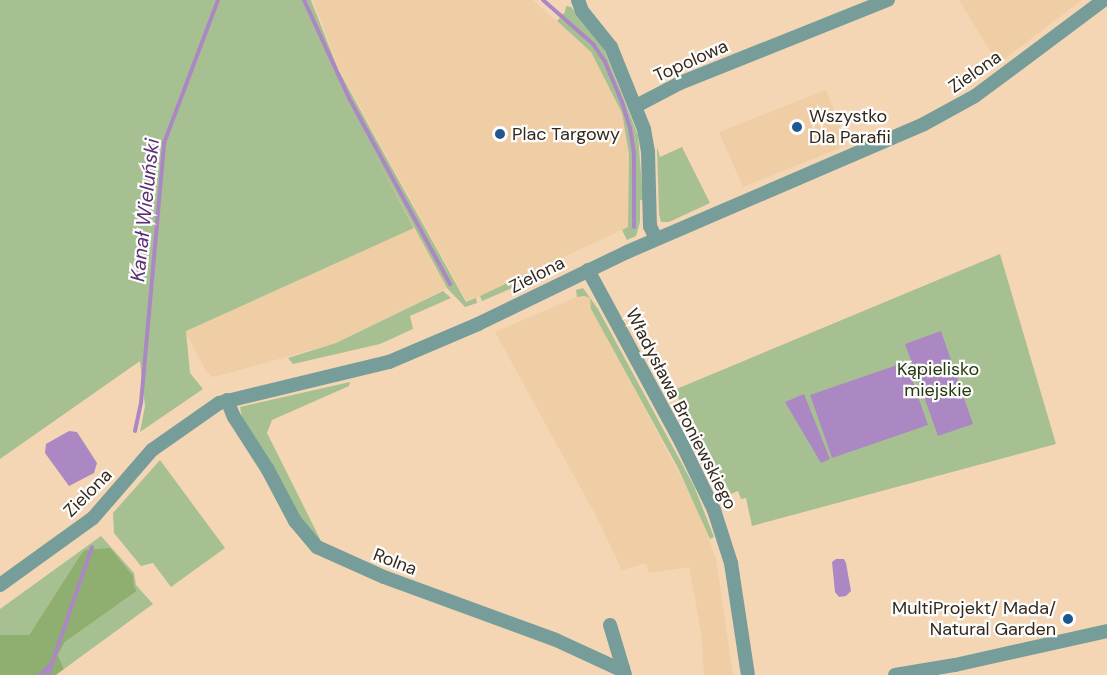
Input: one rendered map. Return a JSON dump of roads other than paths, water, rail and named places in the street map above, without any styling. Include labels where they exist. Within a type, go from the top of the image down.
[{"type":"street","points":[[578,0],[582,11],[611,47],[636,106],[647,140],[650,226],[656,239]]},
{"type":"street","name":"Topolowa","points":[[636,106],[680,83],[888,0]]},
{"type":"street","name":"Zielona","points":[[0,585],[93,518],[157,446],[214,406],[227,400],[389,362],[478,324],[656,239],[948,112],[985,88],[1104,0]]},
{"type":"street","name":"Władysława Broniewskiego","points":[[588,270],[681,442],[714,510],[733,572],[748,675]]},
{"type":"street","name":"Rolna","points":[[227,400],[234,417],[268,470],[295,520],[317,547],[335,558],[556,640],[624,672]]},
{"type":"street","points":[[610,625],[624,672]]},
{"type":"street","points":[[900,675],[1107,631]]},
{"type":"waterway","name":"Kanał Wieluński","points":[[135,431],[141,403],[164,143],[218,0]]},
{"type":"waterway","points":[[304,0],[349,98],[450,284]]},
{"type":"waterway","points":[[543,0],[593,44],[605,62],[622,102],[630,128],[634,153],[634,227]]},
{"type":"waterway","name":"Kanał Wieluński","points":[[48,675],[92,547]]},
{"type":"waterway","points":[[40,675],[50,665]]},
{"type":"place","name":"Wszystko Dla Parafii","points":[[797,127]]},
{"type":"place","name":"Plac Targowy","points":[[500,134]]},
{"type":"place","name":"MultiProjekt/ Mada/ Natural Garden","points":[[1068,619]]},
{"type":"park label","name":"Kąpielisko miejskie","points":[[938,380]]}]
